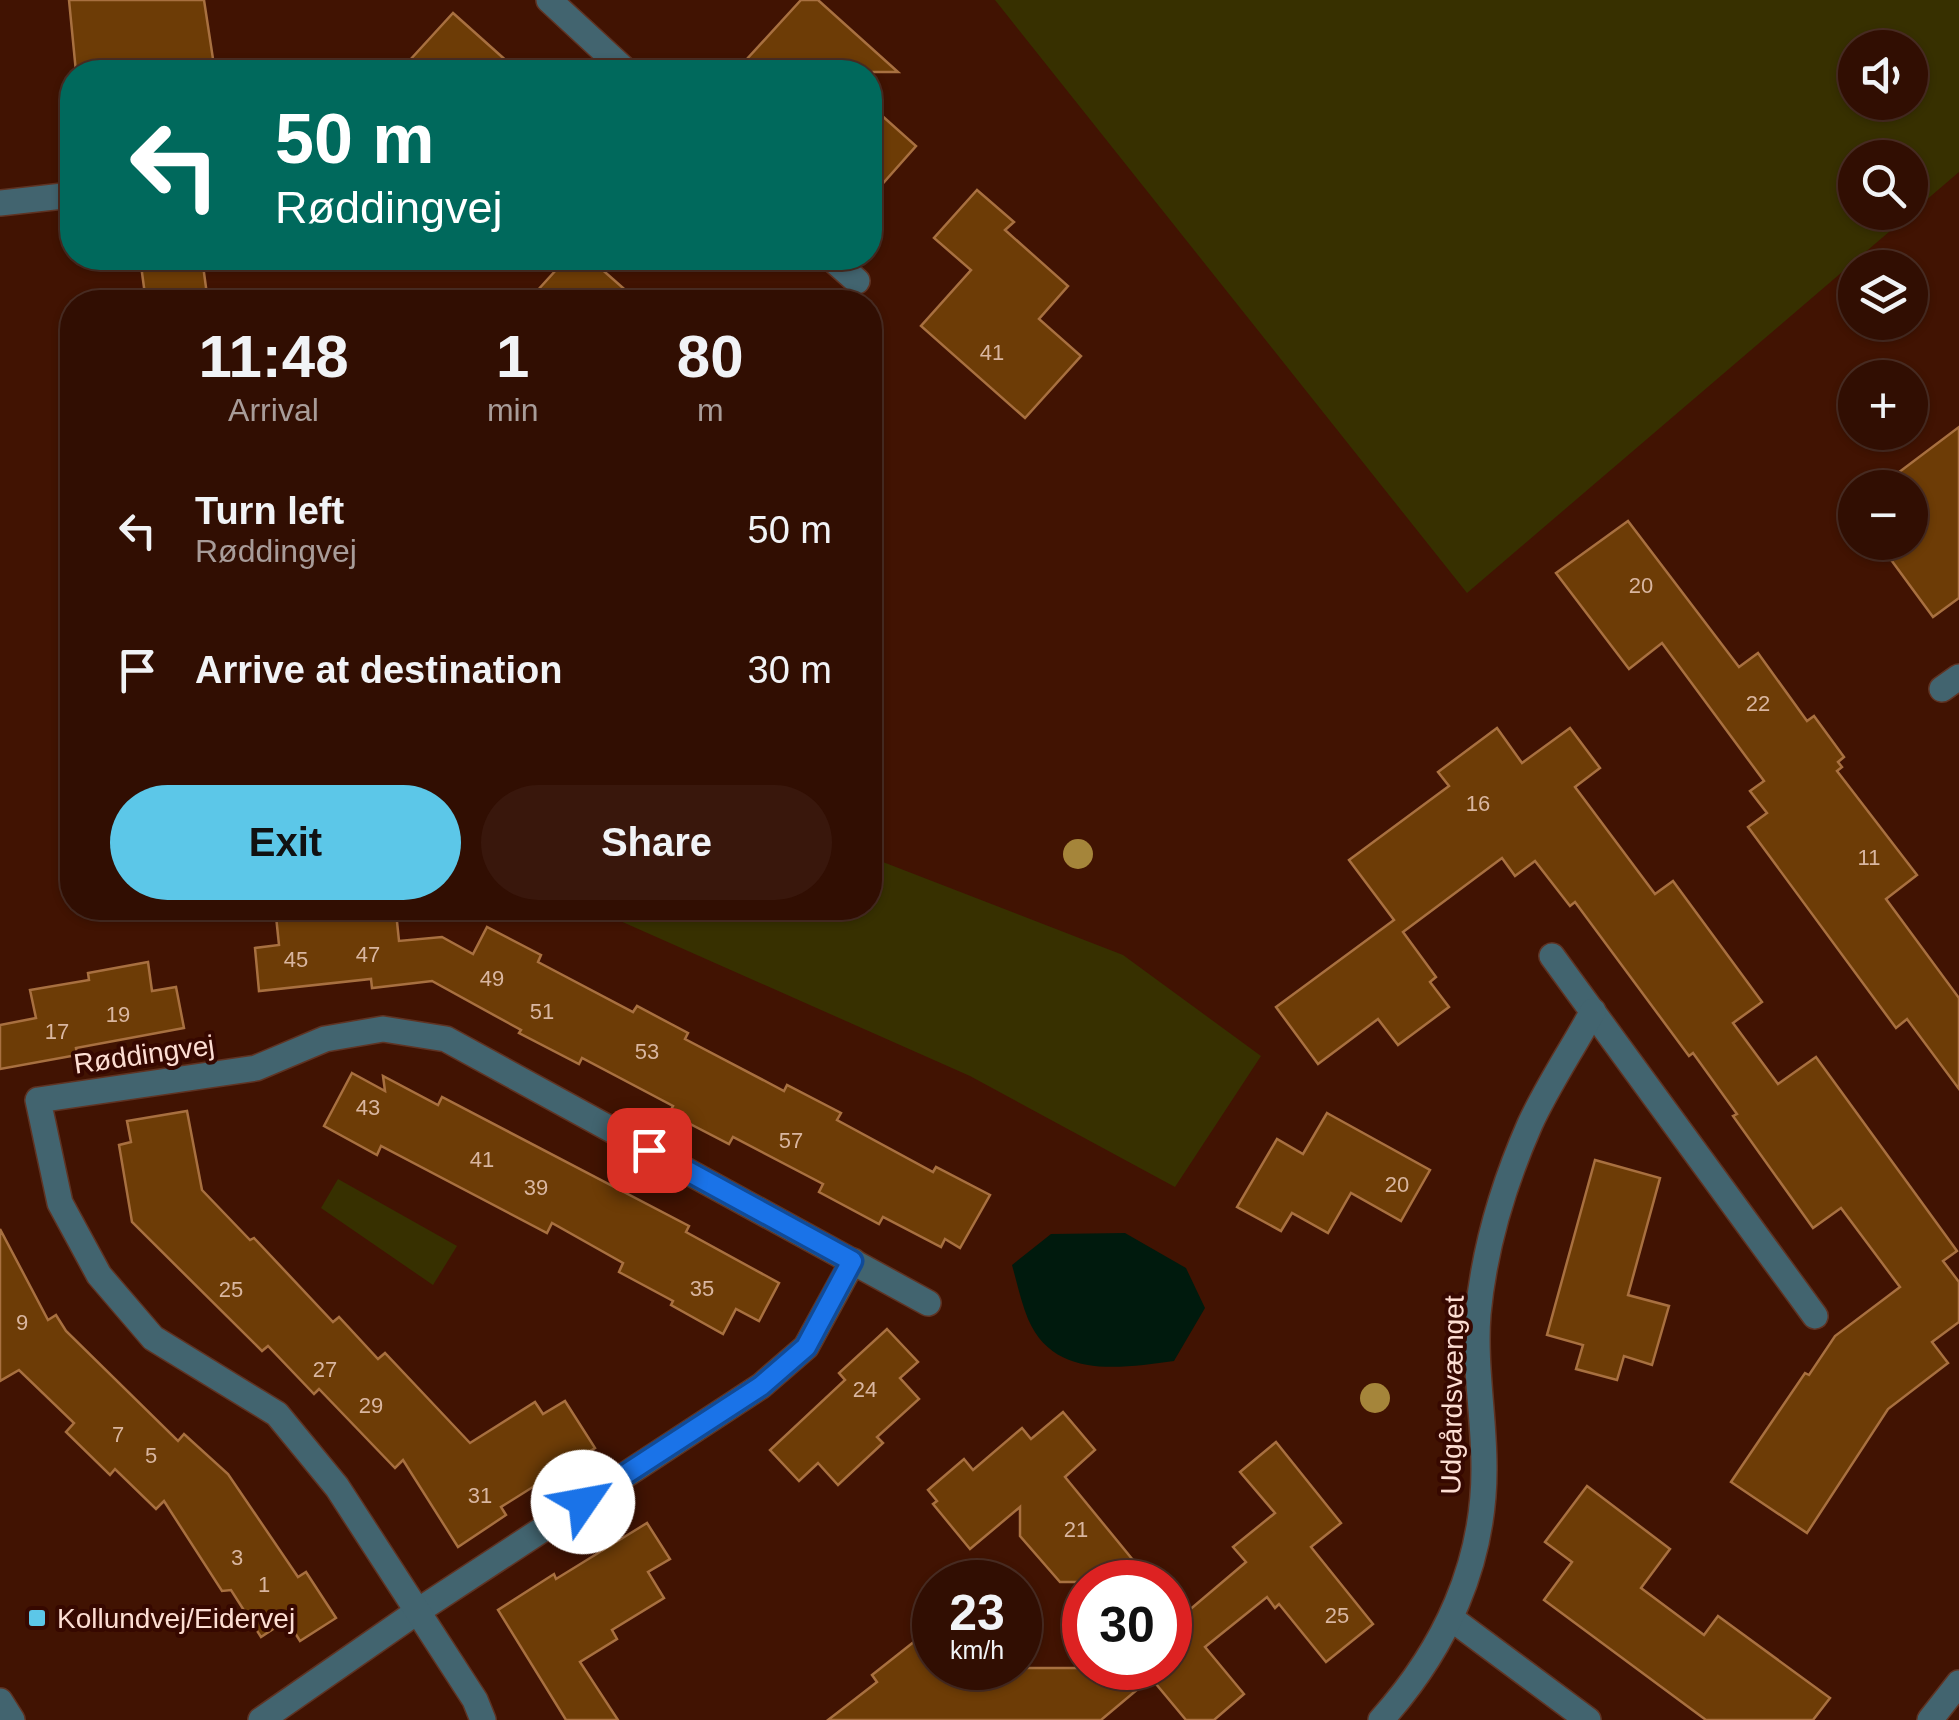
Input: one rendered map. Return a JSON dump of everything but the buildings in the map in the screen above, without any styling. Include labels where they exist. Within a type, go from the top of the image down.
[{"type":"street","points":[[549,0],[615,60]]},
{"type":"street","points":[[0,204],[60,196]]},
{"type":"street","points":[[845,270],[857,281]]},
{"type":"street","points":[[1552,956],[1815,1316]]},
{"type":"street","name":"Udgårdsvænget","points":[[1381,1720],[1404,1695],[1452,1620],[1476,1556],[1484,1471],[1478,1316],[1496,1218],[1531,1123],[1594,1012]]},
{"type":"street","name":"Røddingvej","points":[[483,1720],[476,1700],[337,1487],[276,1414],[152,1338],[99,1275],[60,1203],[38,1100],[256,1068],[325,1038],[383,1029],[446,1039],[928,1304]]},
{"type":"street","points":[[262,1720],[418,1611],[761,1386],[806,1347],[852,1261]]},
{"type":"street","points":[[1452,1620],[1588,1720]]},
{"type":"street","points":[[1930,1720],[1959,1682]]},
{"type":"street","points":[[0,1701],[12,1720]]},
{"type":"shaded area","points":[[995,0],[1959,0],[1959,172],[1928,199],[1928,140],[1838,140],[1838,230],[1891,230],[1868,250],[1838,250],[1838,276],[1467,593]]},
{"type":"shaded area","points":[[882,862],[1123,955],[1261,1056],[1175,1187],[970,1076],[618,920],[882,920]]},
{"type":"shaded area","points":[[338,1179],[457,1246],[433,1285],[321,1208]]},
{"type":"shaded area","points":[[1125,1233],[1186,1268],[1205,1308],[1174,1361],[1091,1366],[1054,1352],[1028,1319],[1012,1265],[1051,1234]]},
{"type":"place","name":"Kollundvej/Eidervej","points":[[37,1618]]},
{"type":"route","points":[[583,1502],[761,1386],[806,1347],[852,1261],[649,1150]]}]
